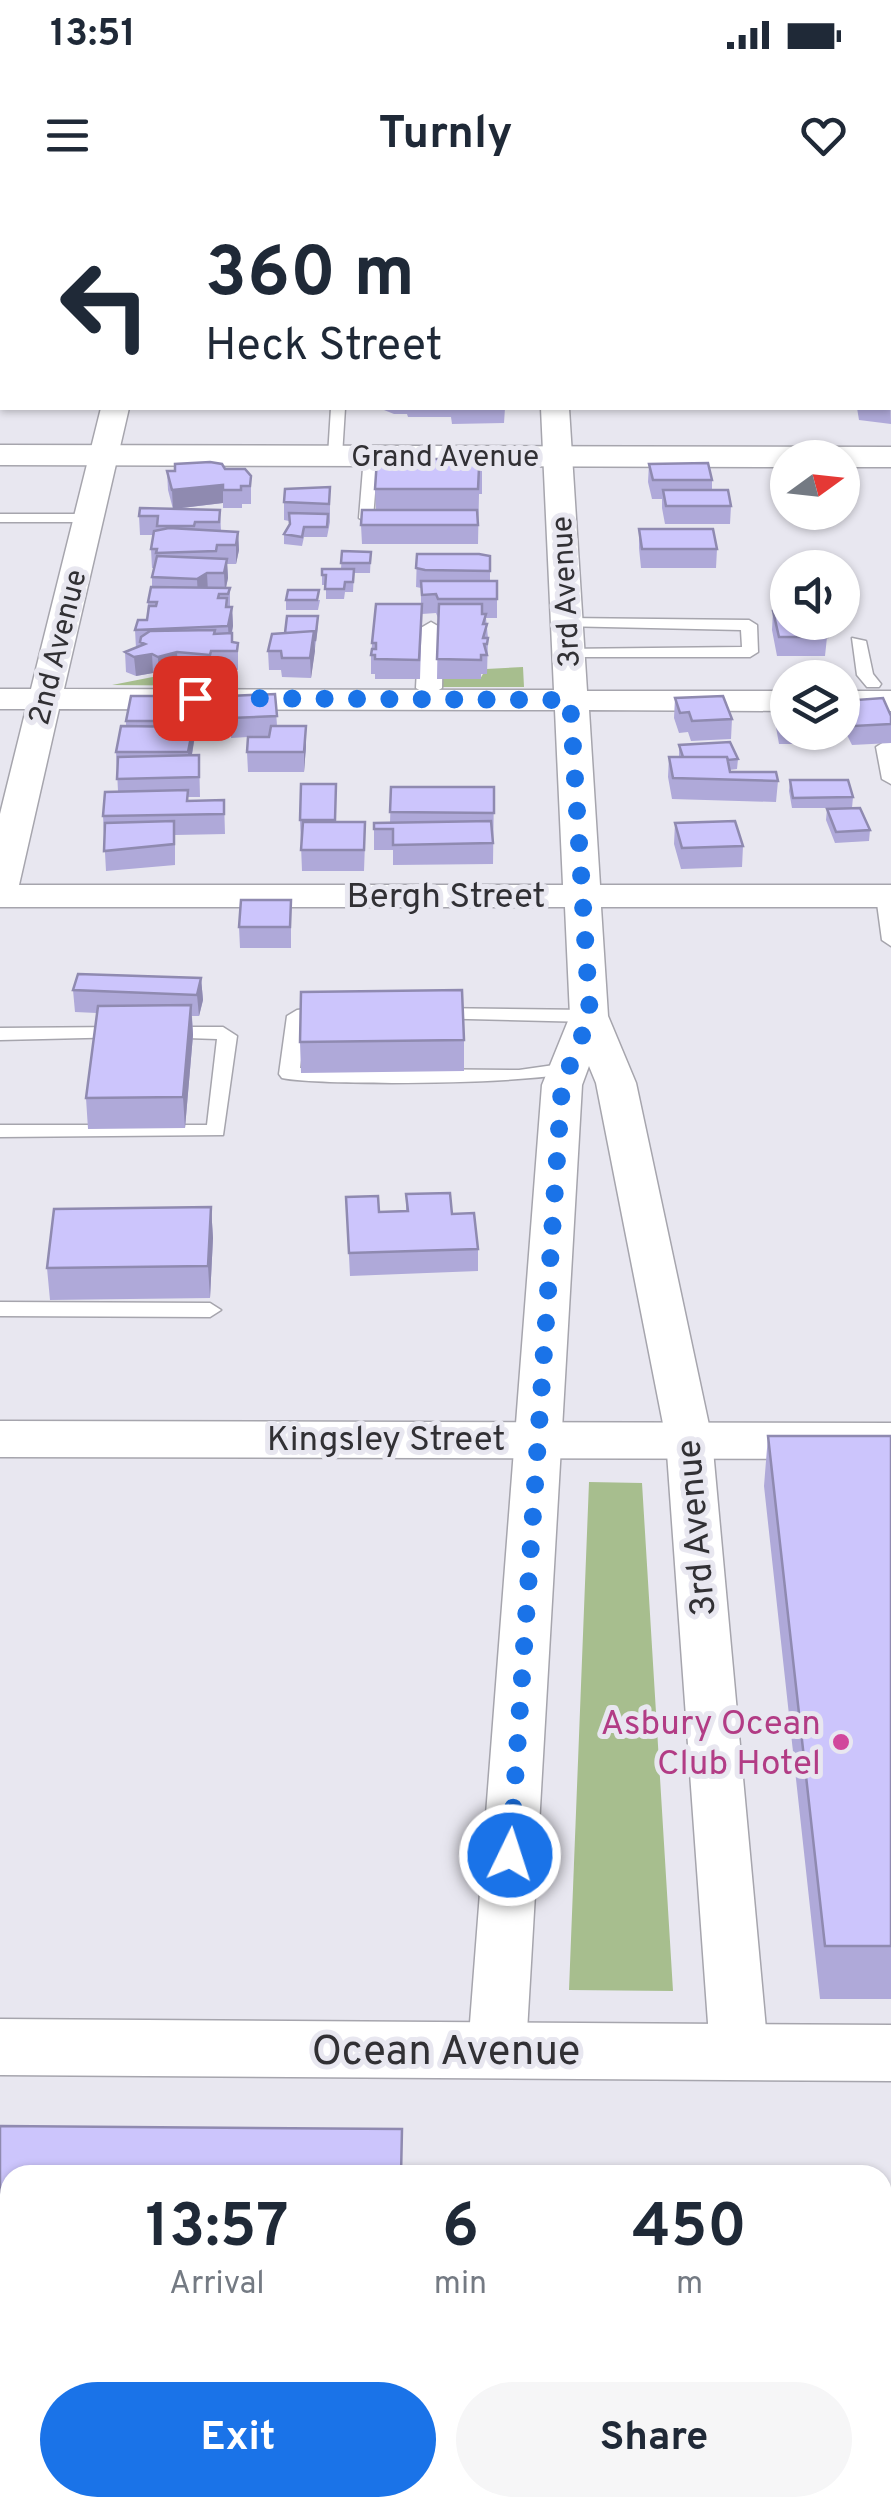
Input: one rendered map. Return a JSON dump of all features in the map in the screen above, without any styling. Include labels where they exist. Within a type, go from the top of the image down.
[{"type":"street","name":"2nd Avenue","points":[[0,887],[115,410]]},
{"type":"street","name":"3rd Avenue","points":[[555,410],[580,895],[590,1016],[616,1084],[688,1439],[739,2052]]},
{"type":"street","name":"Grand Avenue","points":[[0,455],[891,458]]},
{"type":"street","points":[[429,688],[431,628]]},
{"type":"street","points":[[0,698],[770,701]]},
{"type":"street","name":"Bergh Street","points":[[0,896],[888,896]]},
{"type":"street","name":"3rd Avenue","points":[[497,2049],[562,1085],[590,1016]]},
{"type":"street","name":"Kingsley Street","points":[[0,1438],[891,1441]]},
{"type":"street","name":"Ocean Avenue","points":[[0,2047],[891,2053]]},
{"type":"lane","points":[[335,456],[338,410]]},
{"type":"lane","points":[[366,518],[371,456]]},
{"type":"lane","points":[[0,518],[89,518]]},
{"type":"lane","points":[[749,625],[750,652],[567,638],[749,625]]},
{"type":"lane","points":[[858,641],[865,675],[884,693]]},
{"type":"lane","points":[[888,747],[891,778]]},
{"type":"lane","points":[[888,896],[891,940]]},
{"type":"lane","points":[[346,1012],[309,1012],[297,1016],[288,1074],[519,1076],[568,1069]]},
{"type":"lane","points":[[421,1014],[590,1016]]},
{"type":"lane","points":[[0,1034],[227,1036],[216,1131],[0,1131]]},
{"type":"lane","points":[[0,1309],[210,1310]]},
{"type":"green space","points":[[523,667],[524,687],[432,687],[432,679],[480,679],[486,669]]},
{"type":"green space","points":[[178,672],[237,675],[231,686],[112,685]]},
{"type":"green space","points":[[589,1482],[642,1483],[673,1991],[569,1990]]},
{"type":"building","points":[[377,459],[479,459],[482,468],[478,489],[375,489]]},
{"type":"building","points":[[708,463],[712,480],[653,480],[649,464]]},
{"type":"building","points":[[175,464],[222,464],[225,469],[245,469],[251,476],[250,486],[241,486],[241,490],[223,490],[223,485],[172,490],[167,471],[175,471]]},
{"type":"building","points":[[330,487],[329,504],[284,502],[285,489]]},
{"type":"building","points":[[663,490],[728,490],[731,506],[666,506]]},
{"type":"building","points":[[140,508],[220,510],[219,522],[157,526],[158,516],[139,516]]},
{"type":"building","points":[[362,510],[477,510],[478,525],[361,525]]},
{"type":"building","points":[[289,513],[328,514],[327,527],[304,527],[302,537],[284,534],[290,524]]},
{"type":"building","points":[[169,528],[238,532],[236,545],[217,545],[216,551],[156,553],[157,549],[151,549],[154,531]]},
{"type":"building","points":[[639,529],[713,529],[717,549],[642,549]]},
{"type":"building","points":[[342,551],[371,552],[370,563],[341,563]]},
{"type":"building","points":[[417,554],[490,556],[490,571],[416,568]]},
{"type":"building","points":[[157,556],[227,559],[224,573],[207,573],[197,579],[152,577]]},
{"type":"building","points":[[322,569],[354,569],[353,582],[345,582],[344,589],[325,589],[326,575],[322,575]]},
{"type":"building","points":[[421,581],[497,581],[497,599],[438,599],[436,594],[422,595]]},
{"type":"building","points":[[151,587],[230,588],[228,594],[219,594],[218,598],[227,598],[226,607],[232,607],[228,626],[135,630],[138,620],[147,620],[149,606],[156,606],[157,602],[148,602]]},
{"type":"building","points":[[288,590],[319,590],[317,600],[286,600]]},
{"type":"building","points":[[376,604],[422,604],[419,660],[375,659],[371,655],[372,649],[376,649],[376,643],[372,643]]},
{"type":"building","points":[[439,604],[482,604],[482,614],[486,614],[483,624],[487,624],[483,638],[488,638],[484,644],[487,655],[481,655],[481,660],[437,659]]},
{"type":"building","points":[[287,616],[318,616],[315,641],[314,631],[285,633]]},
{"type":"building","points":[[215,630],[214,634],[232,633],[232,642],[238,643],[237,651],[211,651],[210,655],[177,652],[158,657],[134,657],[125,652],[145,644],[140,642],[141,637],[150,631]]},
{"type":"building","points":[[314,631],[310,658],[282,658],[281,651],[268,651],[272,634]]},
{"type":"building","points":[[275,694],[277,716],[230,718],[229,696]]},
{"type":"building","points":[[131,696],[196,696],[192,721],[126,721]]},
{"type":"building","points":[[723,696],[732,719],[692,721],[689,712],[680,713],[675,698]]},
{"type":"building","points":[[883,698],[891,724],[860,726],[860,700]]},
{"type":"building","points":[[121,726],[193,727],[188,752],[116,752]]},
{"type":"building","points":[[271,726],[306,726],[304,752],[247,752],[248,737],[269,737]]},
{"type":"building","points":[[730,742],[738,759],[683,757],[679,745]]},
{"type":"building","points":[[199,755],[199,777],[117,779],[118,757]]},
{"type":"building","points":[[669,757],[727,757],[730,772],[776,772],[778,781],[673,778]]},
{"type":"building","points":[[790,780],[848,780],[853,797],[793,798]]},
{"type":"building","points":[[301,784],[336,784],[335,820],[300,820]]},
{"type":"building","points":[[391,787],[494,787],[494,813],[390,812]]},
{"type":"building","points":[[188,790],[187,801],[224,800],[224,814],[103,816],[105,792]]},
{"type":"building","points":[[860,808],[870,830],[836,832],[827,809]]},
{"type":"building","points":[[174,821],[174,844],[104,851],[105,823]]},
{"type":"building","points":[[491,821],[493,843],[393,845],[393,829],[374,829],[374,823]]},
{"type":"building","points":[[735,821],[743,846],[682,848],[675,823]]},
{"type":"building","points":[[303,822],[365,822],[364,850],[301,850]]},
{"type":"building","points":[[241,900],[291,900],[290,927],[239,927]]},
{"type":"building","points":[[78,974],[201,978],[197,995],[73,990]]},
{"type":"building","points":[[462,990],[464,1040],[300,1042],[301,992]]},
{"type":"building","points":[[191,1005],[183,1097],[86,1098],[98,1006]]},
{"type":"building","points":[[450,1193],[452,1214],[474,1213],[478,1249],[349,1253],[346,1197],[378,1196],[379,1212],[408,1211],[406,1194]]},
{"type":"building","points":[[211,1207],[208,1266],[47,1268],[54,1209]]},
{"type":"building","name":"Asbury Ocean Club Hotel","points":[[768,1436],[891,1436],[891,1946],[825,1946]]},
{"type":"building","points":[[0,2126],[402,2129],[401,2165],[0,2165]]},
{"type":"place","name":"Asbury Ocean Club Hotel","points":[[841,1742]]},
{"type":"route","points":[[195,698],[570,700],[590,1016],[562,1085],[510,1855]]}]
